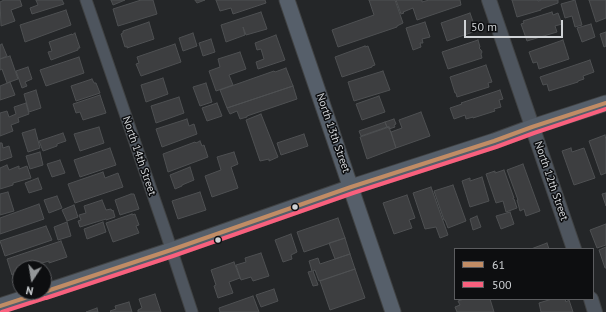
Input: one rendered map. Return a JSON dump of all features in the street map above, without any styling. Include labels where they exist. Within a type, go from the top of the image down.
[{"type":"main road","name":"North 13th Street","points":[[287,0],[393,312]]},
{"type":"main road","points":[[52,289],[351,187],[606,103]]},
{"type":"main road","points":[[0,306],[19,300]]},
{"type":"street","name":"North 14th Street","points":[[86,0],[192,312]]},
{"type":"street","name":"North 12th Street","points":[[489,0],[574,248]]},
{"type":"street","points":[[591,300],[595,312]]},
{"type":"building","points":[[4,0],[20,0],[22,6],[11,10],[15,21],[1,26],[0,2]]},
{"type":"building","points":[[36,0],[62,0],[64,4],[32,14],[30,8],[38,5]]},
{"type":"building","points":[[111,0],[125,0],[113,5]]},
{"type":"building","points":[[141,0],[153,0],[157,14],[118,26],[113,9]]},
{"type":"building","points":[[195,0],[205,0],[197,3]]},
{"type":"building","points":[[216,0],[265,0],[266,3],[233,14],[231,8],[220,11]]},
{"type":"building","points":[[369,0],[395,0],[403,23],[397,27],[338,47],[332,30],[374,15]]},
{"type":"building","points":[[396,0],[422,0],[422,2],[429,0],[460,0],[461,5],[417,20],[413,8],[401,14]]},
{"type":"building","points":[[512,0],[558,0],[558,3],[517,17]]},
{"type":"building","points":[[575,0],[582,25],[575,27],[572,16],[565,18],[561,4]]},
{"type":"building","points":[[589,0],[606,0],[606,18],[596,22]]},
{"type":"building","points":[[66,10],[71,25],[25,42],[20,25]]},
{"type":"building","points":[[261,12],[267,29],[246,35],[243,27],[245,35],[226,42],[221,25]]},
{"type":"building","points":[[552,12],[553,15],[558,13],[562,24],[555,26],[557,32],[527,41],[521,24],[524,23],[523,21]]},
{"type":"building","points":[[470,13],[476,30],[447,41],[441,23]]},
{"type":"building","points":[[149,22],[154,39],[127,48],[127,46],[125,47],[121,34],[123,31]]},
{"type":"building","points":[[425,22],[430,37],[422,39],[423,43],[420,43],[421,47],[413,50],[406,28]]},
{"type":"building","points":[[591,24],[595,37],[582,42],[577,28]]},
{"type":"building","points":[[606,32],[606,46],[604,47],[600,34]]},
{"type":"building","points":[[75,33],[80,48],[51,60],[48,52],[52,51],[49,42]]},
{"type":"building","points":[[193,33],[197,46],[183,51],[179,38]]},
{"type":"building","points":[[276,35],[285,60],[258,69],[256,62],[264,59],[261,49],[257,50],[255,43]]},
{"type":"building","points":[[211,39],[215,52],[203,56],[199,43]]},
{"type":"building","points":[[478,40],[479,48],[482,52],[482,58],[448,69],[442,52]]},
{"type":"building","points":[[563,40],[569,59],[539,69],[537,62],[533,63],[529,52]]},
{"type":"building","points":[[2,44],[7,56],[0,59],[0,45]]},
{"type":"building","points":[[175,44],[181,62],[141,76],[136,64],[139,63],[137,57]]},
{"type":"building","points":[[368,46],[375,65],[342,77],[335,57]]},
{"type":"building","points":[[240,52],[246,69],[229,75],[233,85],[216,91],[209,71],[220,67],[218,59]]},
{"type":"building","points":[[10,56],[18,79],[7,83],[2,69],[0,70],[0,59]]},
{"type":"building","points":[[79,57],[84,73],[46,86],[40,70]]},
{"type":"building","points":[[590,60],[594,72],[583,76],[584,79],[549,91],[547,84],[543,85],[540,77]]},
{"type":"building","points":[[486,65],[492,82],[488,83],[489,87],[457,97],[450,77]]},
{"type":"building","points":[[28,67],[32,79],[25,82],[27,86],[22,88],[16,71]]},
{"type":"building","points":[[286,68],[293,86],[227,108],[220,90]]},
{"type":"building","points":[[383,71],[390,90],[354,101],[348,82]]},
{"type":"building","points":[[163,78],[168,94],[146,102],[141,85]]},
{"type":"building","points":[[92,79],[94,83],[96,83],[100,93],[76,101],[71,86]]},
{"type":"building","points":[[10,82],[15,95],[0,100],[0,86]]},
{"type":"building","points":[[206,83],[212,102],[200,106],[193,87]]},
{"type":"building","points":[[293,86],[297,99],[247,117],[240,119],[237,111],[230,114],[227,108]]},
{"type":"building","points":[[36,90],[41,108],[29,112],[24,94]]},
{"type":"building","points":[[500,90],[503,99],[499,100],[501,107],[494,109],[495,111],[473,118],[466,119],[465,115],[454,119],[450,108]]},
{"type":"building","points":[[100,95],[106,113],[83,120],[80,112],[76,113],[73,104]]},
{"type":"building","points":[[379,96],[385,112],[362,120],[356,104]]},
{"type":"building","points":[[179,97],[184,113],[156,123],[151,106]]},
{"type":"building","points":[[26,103],[29,114],[18,118],[19,122],[11,125],[13,131],[0,136],[0,113],[7,111],[9,117],[16,114],[14,107]]},
{"type":"building","points":[[217,103],[222,116],[207,121],[202,108]]},
{"type":"building","points":[[421,112],[430,136],[396,148],[391,132],[402,128],[399,120]]},
{"type":"building","points":[[261,114],[278,157],[269,161],[269,159],[260,161],[246,120]]},
{"type":"building","points":[[187,119],[189,126],[194,124],[197,134],[162,147],[156,129]]},
{"type":"building","points":[[394,119],[396,124],[394,125],[395,127],[389,129],[385,122]]},
{"type":"building","points":[[385,122],[387,127],[361,136],[359,131]]},
{"type":"building","points":[[99,127],[104,143],[80,151],[74,134]]},
{"type":"building","points":[[389,127],[396,148],[367,159],[360,137]]},
{"type":"building","points":[[35,129],[40,148],[28,152],[22,133]]},
{"type":"building","points":[[63,133],[66,141],[43,151],[39,141]]},
{"type":"building","points":[[304,134],[308,146],[281,155],[277,143]]},
{"type":"building","points":[[605,135],[606,173],[601,175],[589,141]]},
{"type":"building","points":[[200,141],[202,146],[204,145],[208,157],[168,172],[163,154]]},
{"type":"building","points":[[0,143],[2,143],[3,148],[9,146],[12,157],[0,161]]},
{"type":"building","points":[[110,148],[116,165],[80,177],[74,160]]},
{"type":"building","points":[[571,148],[572,152],[584,148],[595,178],[574,185],[562,151]]},
{"type":"building","points":[[40,152],[43,165],[30,169],[26,156]]},
{"type":"building","points":[[234,152],[238,164],[231,167],[238,188],[212,197],[205,176],[221,170],[217,157]]},
{"type":"building","points":[[60,160],[65,173],[52,177],[47,164]]},
{"type":"building","points":[[523,164],[540,211],[526,216],[524,209],[520,211],[518,200],[507,170]]},
{"type":"building","points":[[7,165],[9,170],[19,166],[19,169],[27,166],[31,178],[13,183],[13,185],[0,189],[0,168]]},
{"type":"building","points":[[190,167],[194,180],[175,189],[170,175]]},
{"type":"building","points":[[504,170],[517,208],[506,212],[503,201],[496,203],[486,174]]},
{"type":"building","points":[[103,172],[105,178],[118,173],[123,187],[75,203],[68,184]]},
{"type":"building","points":[[482,177],[489,201],[470,207],[462,181],[470,178],[470,181]]},
{"type":"building","points":[[38,178],[42,189],[29,193],[25,183]]},
{"type":"building","points":[[453,185],[466,221],[448,228],[434,191]]},
{"type":"building","points":[[431,187],[448,235],[440,238],[436,227],[425,229],[413,193]]},
{"type":"building","points":[[8,192],[14,211],[0,215],[0,194]]},
{"type":"building","points":[[200,192],[206,210],[178,219],[172,201]]},
{"type":"building","points":[[606,193],[606,206],[602,194]]},
{"type":"building","points":[[134,194],[139,209],[120,215],[115,200]]},
{"type":"building","points":[[407,195],[415,218],[409,220],[412,228],[394,234],[383,203]]},
{"type":"building","points":[[57,196],[62,208],[49,213],[44,200]]},
{"type":"building","points":[[102,200],[106,210],[113,210],[115,217],[80,227],[78,221],[81,220],[79,215],[86,213],[84,206]]},
{"type":"building","points":[[39,204],[44,219],[0,234],[0,218]]},
{"type":"building","points":[[74,205],[78,217],[67,221],[62,210]]},
{"type":"building","points":[[510,212],[514,224],[501,229],[496,216]]},
{"type":"building","points":[[135,214],[139,225],[136,226],[139,233],[113,242],[106,223]]},
{"type":"building","points":[[477,216],[481,227],[473,230],[470,219]]},
{"type":"building","points":[[338,218],[345,238],[304,252],[297,232]]},
{"type":"building","points":[[67,222],[71,236],[58,240],[54,227]]},
{"type":"building","points":[[103,222],[106,232],[87,239],[84,229]]},
{"type":"building","points":[[606,224],[606,245],[597,248],[590,230]]},
{"type":"building","points":[[46,226],[52,240],[5,256],[0,241]]},
{"type":"building","points":[[291,234],[297,252],[291,255],[292,259],[283,262],[275,240]]},
{"type":"building","points":[[345,238],[350,254],[335,259],[329,243]]},
{"type":"building","points":[[61,241],[67,257],[52,262],[52,260],[12,260],[12,275],[7,259]]},
{"type":"building","points":[[547,243],[549,248],[534,248]]},
{"type":"building","points":[[606,247],[606,268],[605,268],[599,250]]},
{"type":"building","points":[[261,253],[269,276],[253,281],[251,277],[241,280],[236,265],[246,262],[245,258]]},
{"type":"building","points":[[350,254],[355,269],[319,281],[315,270],[313,271],[318,285],[313,286],[308,272],[312,271],[309,261],[318,258],[320,264]]},
{"type":"building","points":[[234,262],[240,278],[229,282],[233,293],[218,298],[214,286],[216,285],[211,270]]},
{"type":"building","points":[[355,269],[365,298],[330,310],[320,281]]},
{"type":"building","points":[[274,289],[278,301],[261,307],[256,295]]},
{"type":"building","points":[[155,294],[161,312],[138,312],[138,310],[142,308],[139,299]]},
{"type":"building","points":[[253,296],[259,312],[220,312],[219,308]]},
{"type":"building","points":[[490,300],[494,312],[457,312],[455,307],[460,305],[458,301]]},
{"type":"building","points":[[549,300],[565,300],[566,302],[569,300],[573,312],[541,312],[539,303]]},
{"type":"building","points":[[129,302],[132,312],[110,311],[116,309],[115,306]]},
{"type":"building","points":[[97,308],[98,312],[86,312]]},
{"type":"transit line","name":"61","points":[[52,289],[171,250],[351,187],[606,103]]},
{"type":"transit line","name":"500","points":[[52,296],[173,256],[353,193],[496,147],[606,109]]},
{"type":"transit line","name":"61","points":[[0,306],[18,300]]},
{"type":"transit line","name":"500","points":[[2,312],[39,300]]}]
